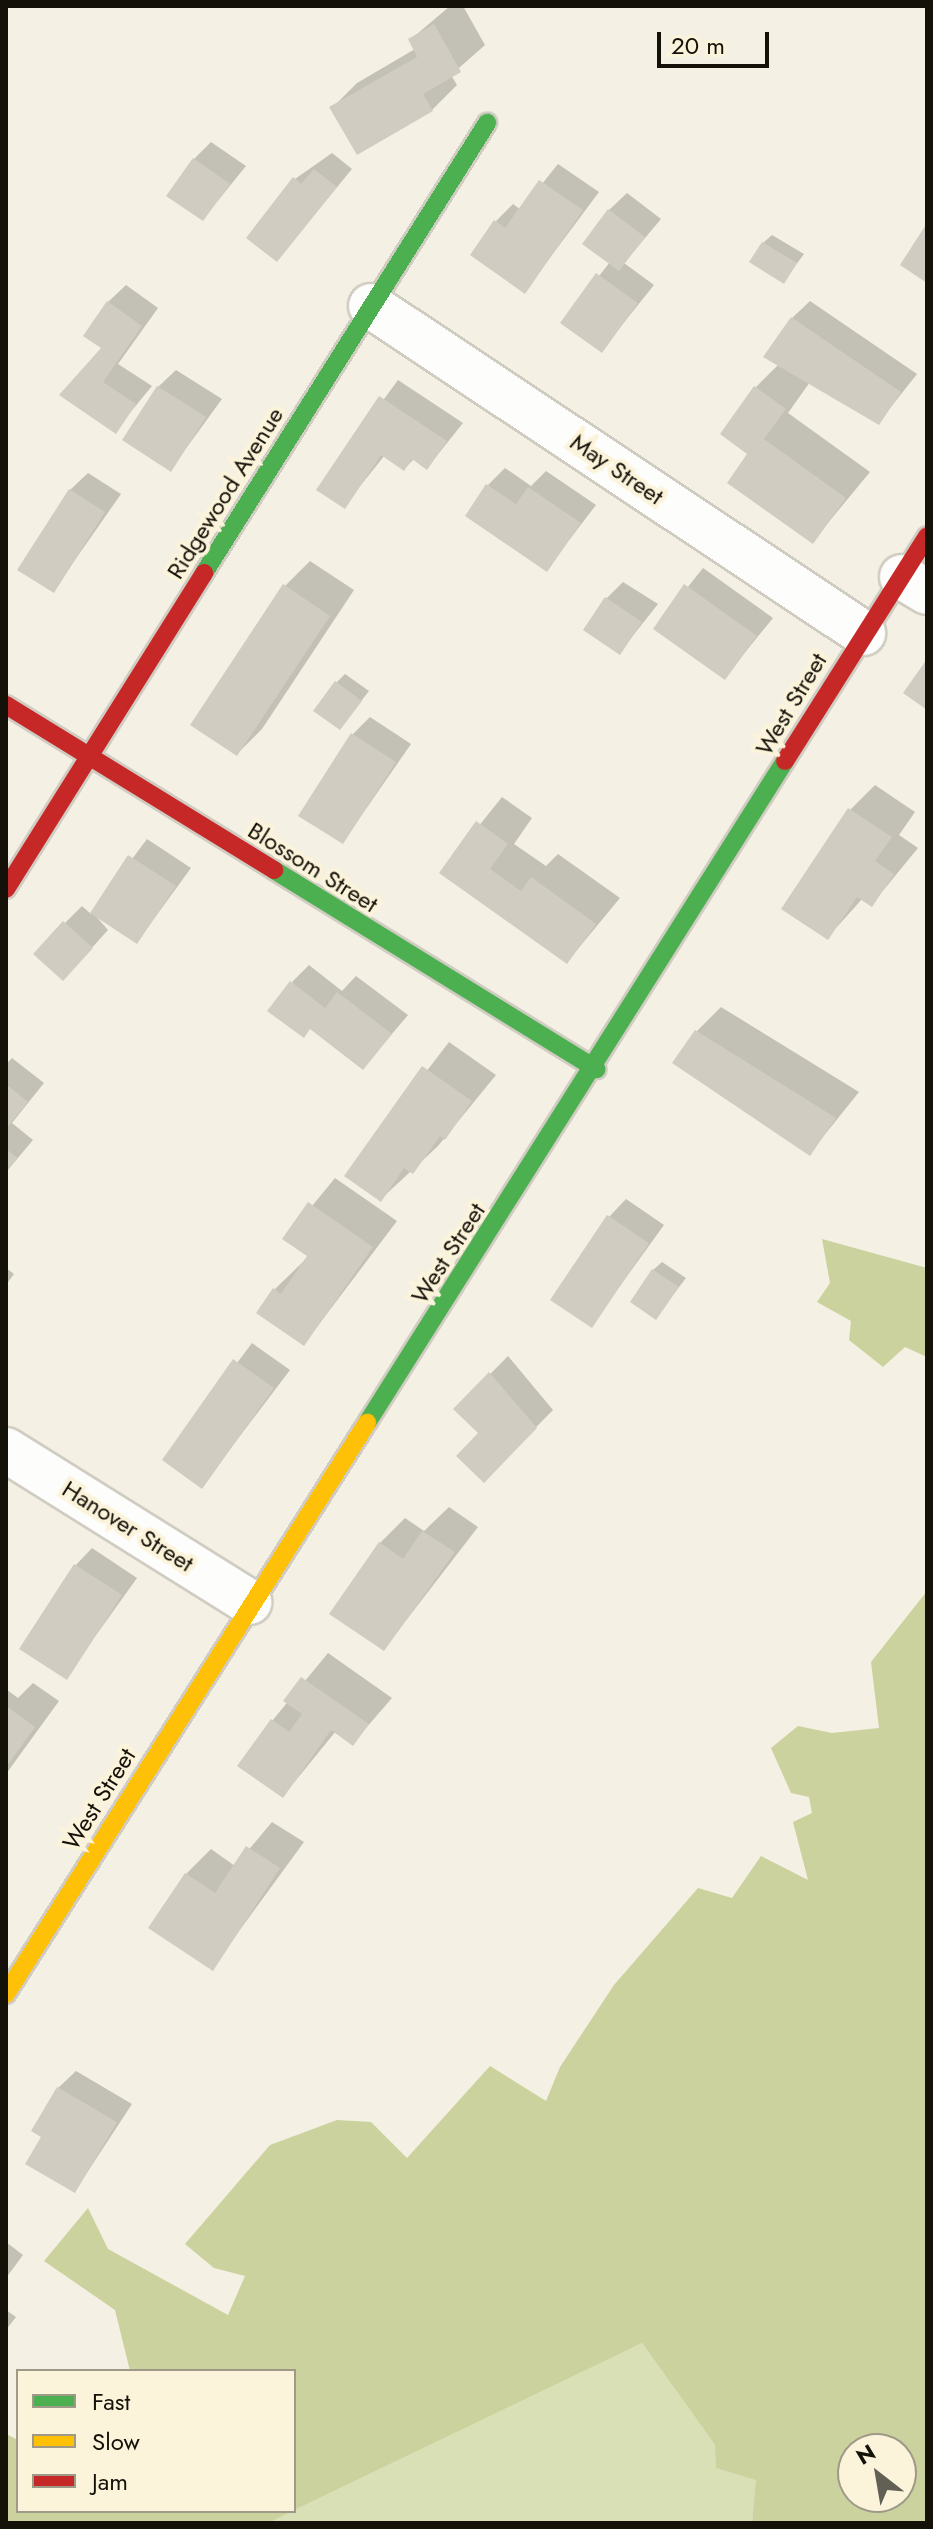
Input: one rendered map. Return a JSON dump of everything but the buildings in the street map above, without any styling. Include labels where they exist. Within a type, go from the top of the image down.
[{"type":"street","name":"Ridgewood Avenue","points":[[6,889],[487,123]]},
{"type":"street","name":"May Street","points":[[371,306],[863,633]]},
{"type":"street","name":"West Street","points":[[6,1994],[249,1602],[596,1069],[863,633],[914,585],[927,536]]},
{"type":"street","name":"Blossom Street","points":[[6,705],[596,1069]]},
{"type":"street","name":"Hanover Street","points":[[6,1450],[249,1602]]},
{"type":"green space","points":[[822,1239],[927,1268],[927,1357],[905,1347],[883,1367],[849,1340],[851,1321],[817,1302],[830,1283]]},
{"type":"green space","points":[[927,1591],[927,2523],[752,2523],[756,2480],[716,2468],[715,2445],[642,2343],[296,2509],[296,2369],[130,2369],[115,2310],[44,2261],[88,2208],[108,2249],[228,2315],[245,2276],[214,2268],[185,2244],[270,2145],[337,2120],[371,2122],[407,2158],[490,2066],[546,2101],[560,2067],[614,1985],[698,1888],[732,1898],[761,1856],[808,1880],[793,1822],[812,1813],[809,1797],[791,1793],[771,1748],[798,1726],[832,1733],[879,1728],[871,1662]]},
{"type":"green space","points":[[642,2343],[715,2445],[757,2480],[752,2523],[269,2523],[288,2513],[296,2513],[296,2509],[397,2455]]},
{"type":"green space","points":[[6,2434],[16,2439],[16,2513],[288,2513],[269,2523],[6,2523]]},
{"type":"traffic: fast","points":[[204,573],[487,123]]},
{"type":"traffic: fast","points":[[367,1423],[785,761]]},
{"type":"traffic: fast","points":[[274,870],[596,1069]]},
{"type":"traffic: slow","points":[[6,1994],[367,1423]]},
{"type":"traffic: jam","points":[[785,761],[927,536]]},
{"type":"traffic: jam","points":[[6,889],[204,573]]},
{"type":"traffic: jam","points":[[6,705],[274,870]]}]
